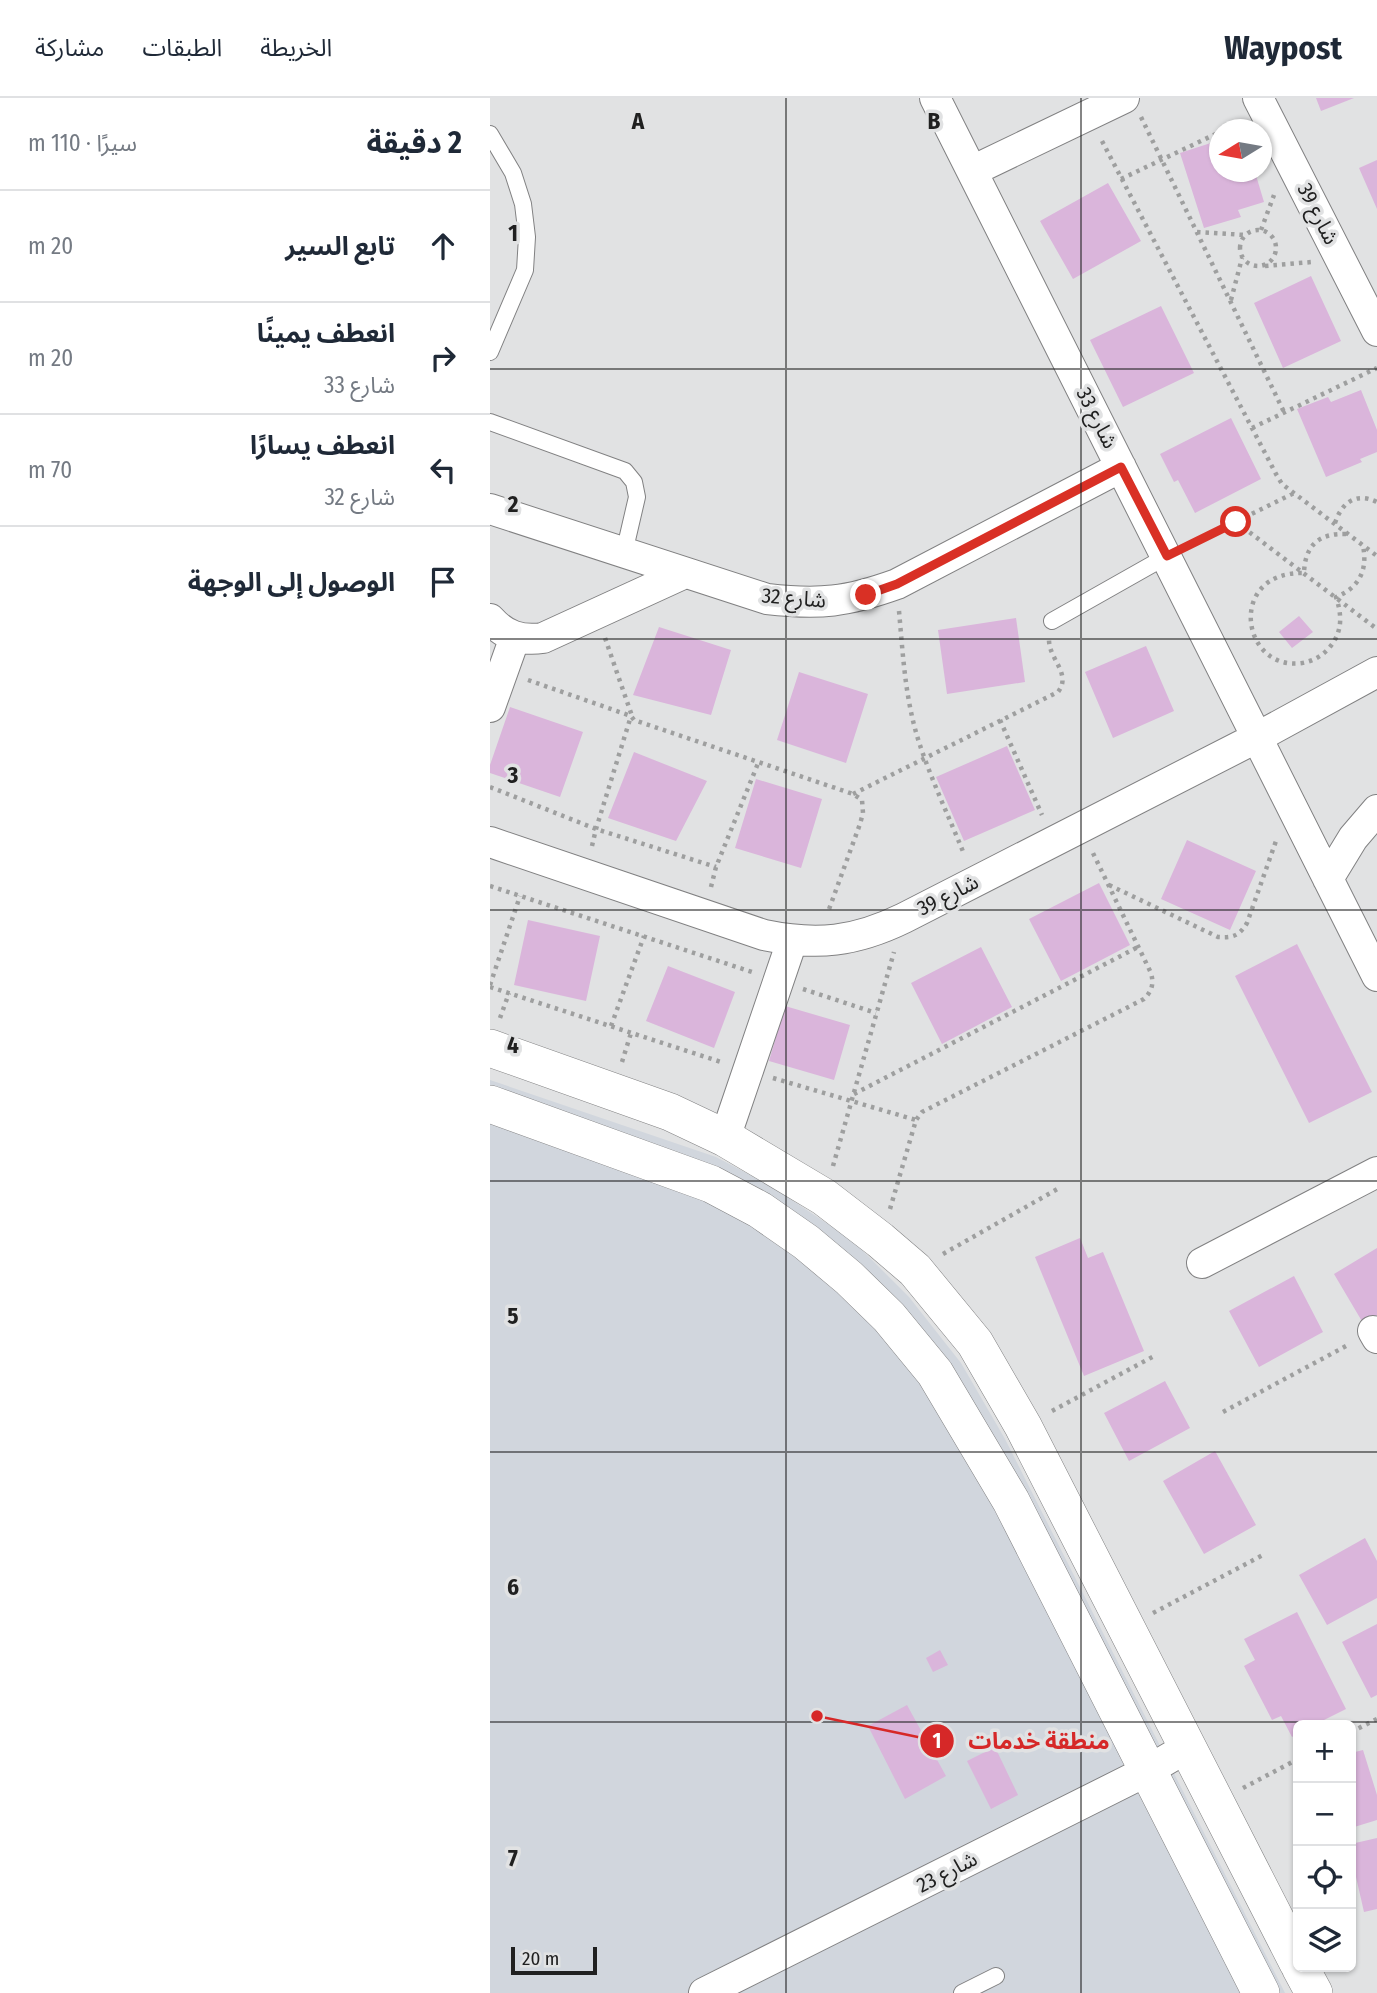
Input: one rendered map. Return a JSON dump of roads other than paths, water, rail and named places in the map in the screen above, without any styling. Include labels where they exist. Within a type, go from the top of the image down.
[{"type":"street","name":"شارع 33","points":[[935,98],[1377,976]]},
{"type":"street","name":"شارع 39","points":[[1258,98],[1341,260],[1374,316]]},
{"type":"street","points":[[972,171],[1088,115],[1131,104]]},
{"type":"street","name":"شارع 32","points":[[490,509],[767,598],[800,603],[833,602],[866,595],[897,584],[1121,467]]},
{"type":"street","points":[[490,620],[501,631],[514,637],[529,640],[543,638],[685,573]]},
{"type":"street","points":[[490,707],[514,637]]},
{"type":"street","name":"شارع 39","points":[[490,842],[764,935],[804,942],[842,940],[904,918],[1256,738],[1377,672]]},
{"type":"street","points":[[1328,879],[1353,838],[1377,810]]},
{"type":"street","points":[[725,1138],[779,981],[804,942]]},
{"type":"street","points":[[490,1048],[658,1108],[725,1138],[824,1197],[915,1270],[975,1343],[1023,1426],[1293,1953]]},
{"type":"street","points":[[490,1104],[711,1184],[760,1210],[806,1242],[849,1278],[889,1317],[935,1373],[1011,1501],[1261,1993]]},
{"type":"street","points":[[1202,1263],[1377,1172]]},
{"type":"street","name":"شارع 23","points":[[704,1993],[739,1985],[1147,1772],[1188,1747]]},
{"type":"street","points":[[1303,1972],[1314,1993]]},
{"type":"lane","points":[[490,134],[513,173],[523,204],[527,237],[525,270],[490,352]]},
{"type":"lane","points":[[490,422],[625,471],[634,482],[637,497],[624,553]]},
{"type":"lane","points":[[1052,621],[1167,556]]},
{"type":"lane","points":[[962,1993],[996,1976]]},
{"type":"place","name":"منطقة خدمات","points":[[817,1716]]}]
